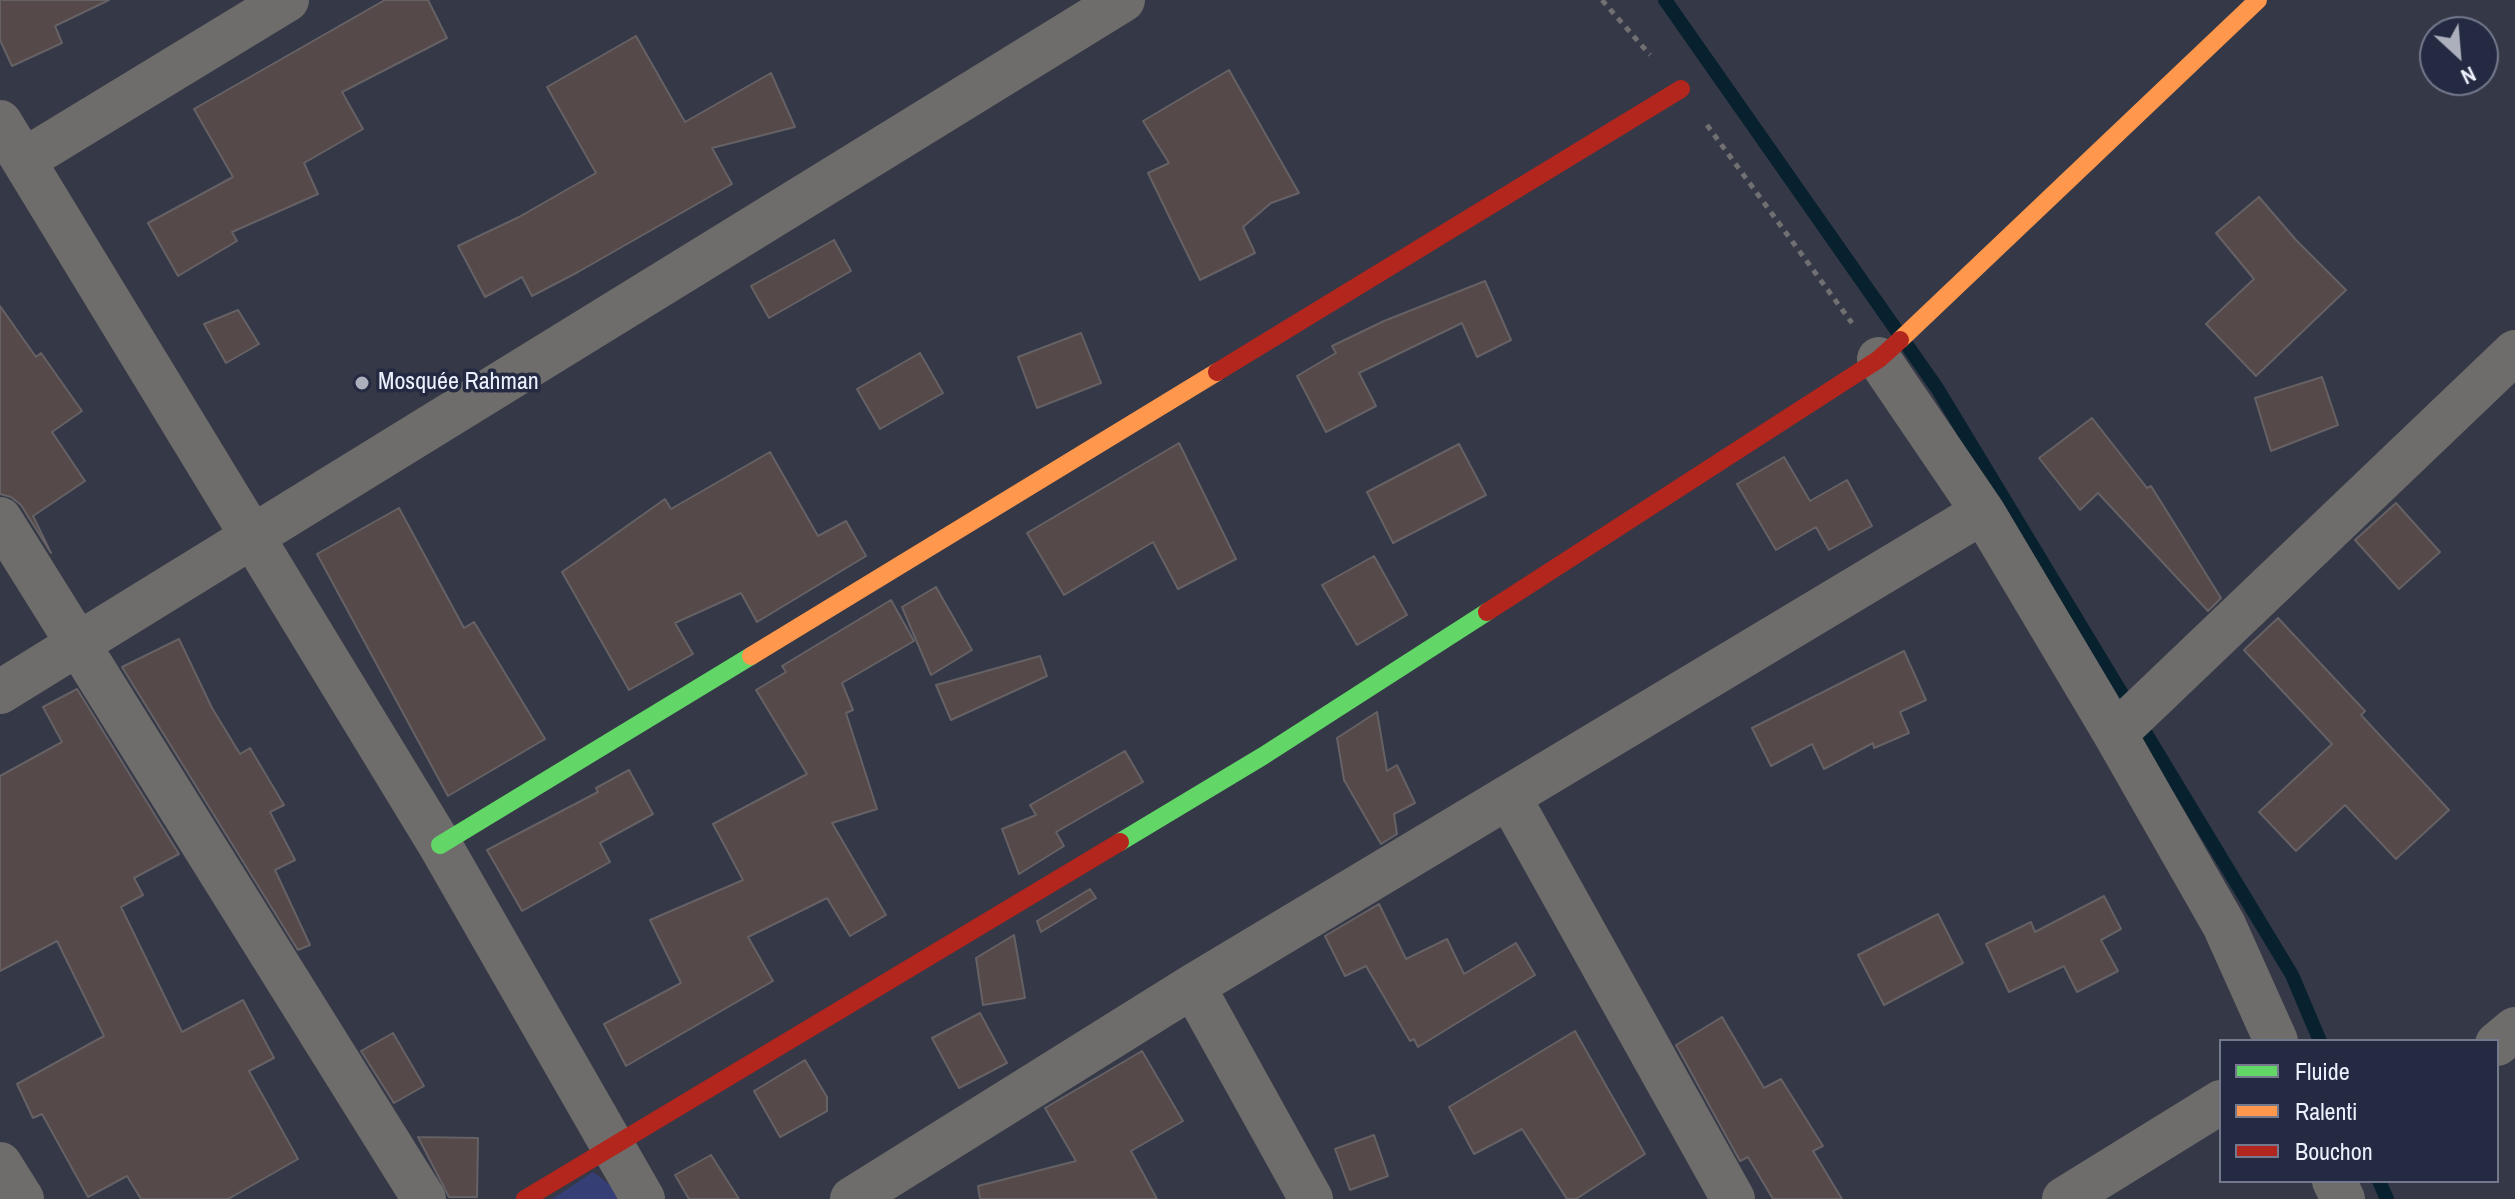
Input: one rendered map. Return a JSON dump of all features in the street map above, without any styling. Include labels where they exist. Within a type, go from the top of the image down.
[{"type":"street","points":[[24,160],[287,0]]},
{"type":"street","points":[[0,692],[1123,0]]},
{"type":"street","points":[[525,1199],[611,1144],[1263,756],[1879,359],[2258,0]]},
{"type":"street","points":[[440,845],[1681,89]]},
{"type":"street","points":[[0,122],[440,845],[643,1199]]},
{"type":"street","points":[[2115,734],[2515,352]]},
{"type":"street","points":[[1879,359],[1983,512],[2115,734],[2224,925],[2275,1039]]},
{"type":"street","points":[[879,1192],[1193,986],[1510,799],[1983,512]]},
{"type":"street","points":[[0,519],[424,1199]]},
{"type":"street","points":[[1510,799],[1733,1199]]},
{"type":"street","points":[[1193,986],[1311,1199]]},
{"type":"street","points":[[2499,1042],[2515,1029]]},
{"type":"street","points":[[2064,1199],[2219,1103]]},
{"type":"street","points":[[0,1164],[22,1199]]},
{"type":"path","points":[[1602,0],[1681,89],[1879,359]]},
{"type":"shaded area","points":[[593,1172],[629,1199],[552,1199]]},
{"type":"building","points":[[0,0],[109,0],[55,26],[62,43],[12,66],[0,40]]},
{"type":"building","points":[[385,0],[428,0],[447,38],[342,92],[363,129],[304,163],[318,194],[232,232],[237,241],[178,276],[148,223],[233,177],[194,109]]},
{"type":"building","points":[[636,36],[685,122],[771,73],[795,127],[712,148],[732,184],[578,272],[532,296],[522,277],[485,297],[458,246],[519,217],[596,173],[547,87]]},
{"type":"building","points":[[1229,70],[1299,193],[1271,203],[1243,227],[1255,253],[1200,280],[1148,173],[1169,163],[1143,121]]},
{"type":"building","points":[[2259,197],[2346,290],[2256,376],[2206,324],[2254,279],[2216,233]]},
{"type":"building","points":[[834,240],[851,271],[769,318],[751,286]]},
{"type":"building","points":[[1485,281],[1511,340],[1477,357],[1462,323],[1359,373],[1376,406],[1326,432],[1297,376],[1336,353],[1332,346],[1384,321]]},
{"type":"building","points":[[0,306],[36,357],[41,353],[82,411],[52,432],[85,481],[33,516],[51,553],[21,505],[11,497],[0,494]]},
{"type":"building","points":[[238,310],[259,344],[226,363],[204,324]]},
{"type":"building","points":[[1081,333],[1101,383],[1037,408],[1018,357]]},
{"type":"building","points":[[920,353],[943,393],[880,429],[857,389]]},
{"type":"building","points":[[2322,377],[2338,425],[2271,451],[2255,398]]},
{"type":"building","points":[[2092,418],[2147,488],[2151,486],[2221,598],[2208,611],[2098,493],[2080,510],[2039,458]]},
{"type":"building","points":[[1179,443],[1236,559],[1178,589],[1153,542],[1064,595],[1027,533]]},
{"type":"building","points":[[1459,444],[1486,495],[1393,543],[1367,492]]},
{"type":"building","points":[[770,452],[818,536],[846,521],[866,556],[757,622],[741,593],[675,623],[693,654],[629,690],[562,572],[665,499],[671,509]]},
{"type":"building","points":[[1784,457],[1810,501],[1847,480],[1872,526],[1829,550],[1816,527],[1776,550],[1737,484]]},
{"type":"building","points":[[2396,503],[2440,552],[2399,589],[2355,540]]},
{"type":"building","points":[[399,508],[464,628],[474,622],[545,739],[448,796],[317,554]]},
{"type":"building","points":[[1374,556],[1407,615],[1357,645],[1322,585]]},
{"type":"building","points":[[936,587],[972,650],[931,675],[902,607]]},
{"type":"building","points":[[891,600],[914,641],[842,683],[853,710],[846,713],[877,809],[832,823],[886,915],[850,936],[827,898],[748,937],[773,981],[626,1066],[604,1024],[681,983],[650,920],[743,880],[713,824],[807,774],[756,690],[786,672],[782,666]]},
{"type":"building","points":[[2278,618],[2365,711],[2361,715],[2449,810],[2396,859],[2345,805],[2296,851],[2259,812],[2332,744],[2244,650]]},
{"type":"building","points":[[179,639],[212,708],[240,754],[250,748],[284,805],[270,812],[295,860],[275,870],[310,945],[298,950],[122,667]]},
{"type":"building","points":[[1904,651],[1926,700],[1900,712],[1909,733],[1874,748],[1873,743],[1824,769],[1812,744],[1771,766],[1752,728]]},
{"type":"building","points":[[1040,656],[1047,676],[951,720],[936,685]]},
{"type":"building","points":[[77,689],[179,854],[134,878],[143,895],[121,907],[182,1032],[243,1000],[274,1058],[249,1071],[298,1159],[228,1199],[141,1199],[127,1176],[88,1197],[42,1114],[33,1118],[17,1084],[104,1036],[57,941],[0,971],[0,776],[62,742],[43,707]]},
{"type":"building","points":[[1377,712],[1387,771],[1397,765],[1415,803],[1394,814],[1397,834],[1381,844],[1344,780],[1337,738]]},
{"type":"building","points":[[1125,751],[1143,782],[1056,832],[1064,846],[1019,874],[1002,829],[1036,815],[1030,805]]},
{"type":"building","points":[[629,770],[653,814],[600,843],[610,862],[522,911],[487,850],[598,792],[596,788]]},
{"type":"building","points":[[1090,889],[1096,898],[1041,932],[1037,921]]},
{"type":"building","points":[[2104,896],[2121,929],[2101,940],[2118,971],[2077,992],[2064,966],[2009,992],[1986,944],[2031,922],[2035,932]]},
{"type":"building","points":[[1379,904],[1406,959],[1447,939],[1464,974],[1516,943],[1535,975],[1418,1047],[1414,1039],[1410,1041],[1366,966],[1345,976],[1325,936]]},
{"type":"building","points":[[1938,914],[1963,963],[1884,1005],[1858,955]]},
{"type":"building","points":[[1014,935],[1025,998],[983,1005],[976,958]]},
{"type":"building","points":[[980,1013],[1007,1063],[959,1088],[932,1038]]},
{"type":"building","points":[[1722,1017],[1764,1088],[1781,1079],[1823,1146],[1813,1151],[1842,1199],[1773,1199],[1748,1157],[1740,1161],[1676,1045]]},
{"type":"building","points":[[1575,1031],[1645,1154],[1576,1199],[1567,1199],[1522,1129],[1474,1154],[1449,1107]]},
{"type":"building","points":[[393,1033],[424,1086],[394,1103],[361,1051]]},
{"type":"building","points":[[1142,1051],[1183,1121],[1131,1151],[1157,1199],[980,1199],[978,1186],[1076,1161],[1045,1108]]},
{"type":"building","points":[[805,1060],[827,1097],[827,1111],[780,1137],[754,1091]]},
{"type":"building","points":[[1374,1135],[1388,1176],[1350,1190],[1335,1149]]},
{"type":"building","points":[[418,1137],[478,1138],[477,1197],[449,1197]]},
{"type":"building","points":[[711,1155],[739,1199],[689,1199],[675,1175]]},
{"type":"waterway","points":[[1665,0],[1937,388],[2292,975],[2319,1039]]},
{"type":"waterway","points":[[2380,1183],[2387,1199]]},
{"type":"traffic: fast","points":[[1120,842],[1263,756],[1487,612]]},
{"type":"traffic: fast","points":[[440,845],[751,656]]},
{"type":"traffic: slow","points":[[1900,340],[2258,0]]},
{"type":"traffic: slow","points":[[751,656],[1217,372]]},
{"type":"traffic: jam","points":[[1217,372],[1681,89]]},
{"type":"traffic: jam","points":[[1487,612],[1879,359],[1900,340]]},
{"type":"traffic: jam","points":[[525,1199],[1120,842]]},
{"type":"place","name":"Mosquée Rahman","points":[[362,383]]}]
